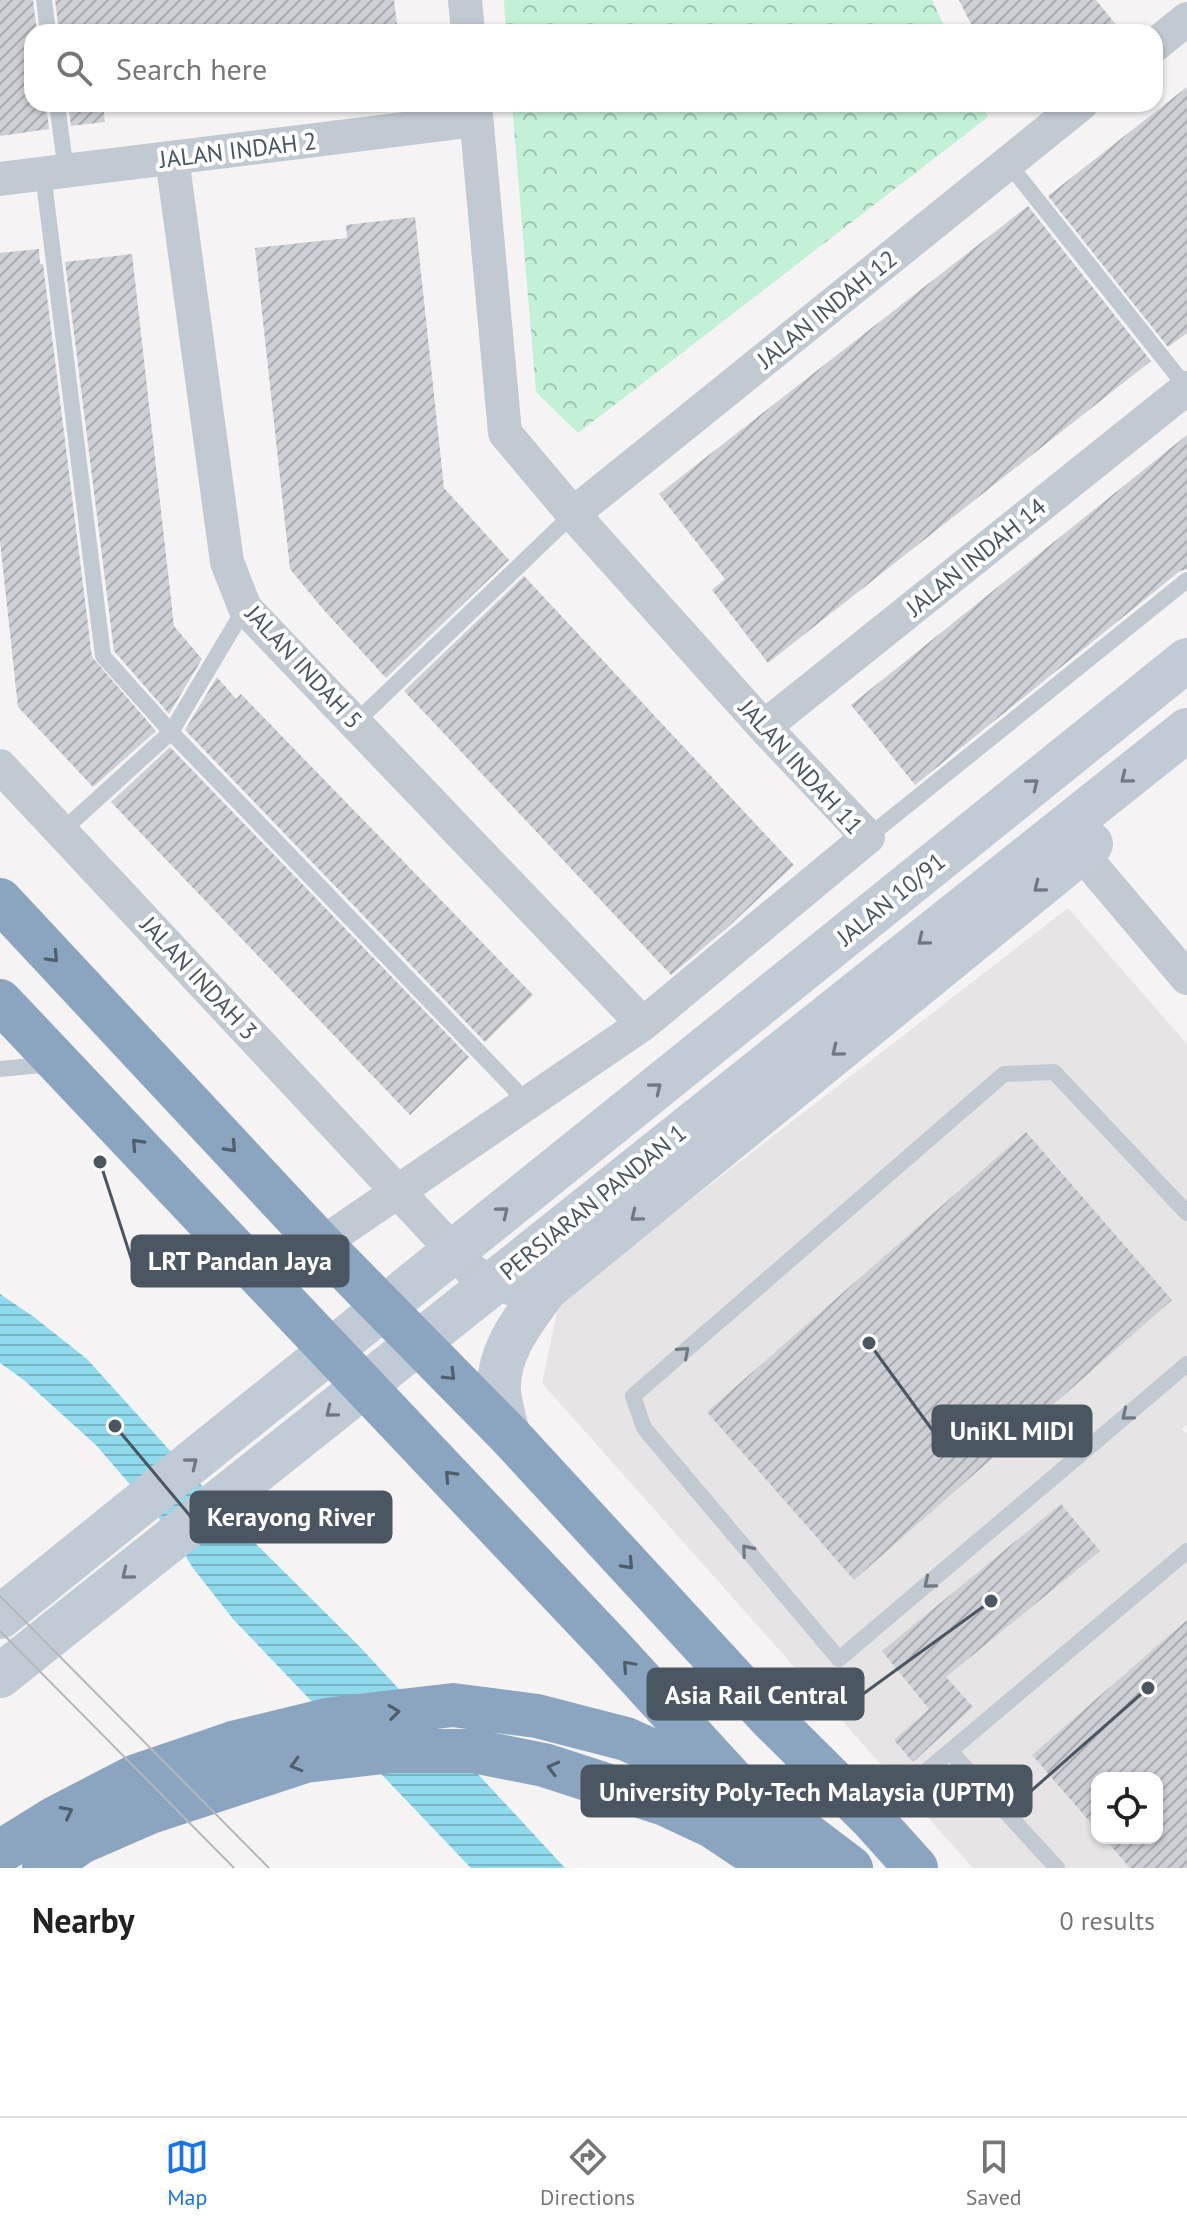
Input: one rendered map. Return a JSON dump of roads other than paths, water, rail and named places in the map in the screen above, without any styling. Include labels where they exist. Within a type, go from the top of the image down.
[{"type":"highway","points":[[0,900],[321,1244],[508,1434],[770,1718],[871,1818],[916,1868]]},
{"type":"highway","points":[[0,1001],[590,1625],[813,1868]]},
{"type":"highway","points":[[0,1852],[55,1818],[136,1776],[233,1743],[332,1719],[453,1705],[537,1716],[626,1739],[753,1797],[851,1868]]},
{"type":"highway","points":[[44,1868],[81,1842],[150,1812],[305,1761],[392,1751],[473,1751],[544,1765],[665,1804],[712,1826],[775,1868]]},
{"type":"street","points":[[465,0],[467,24]]},
{"type":"street","points":[[1163,38],[1187,19]]},
{"type":"street","name":"JALAN INDAH 2","points":[[0,179],[172,158],[475,112]]},
{"type":"street","name":"JALAN INDAH 11","points":[[321,1244],[643,1024],[868,837],[764,727],[573,514],[505,433],[475,112]]},
{"type":"street","name":"JALAN INDAH 12","points":[[573,514],[1071,112]]},
{"type":"street","name":"JALAN INDAH 5","points":[[172,158],[227,562],[245,608],[643,1024]]},
{"type":"street","name":"JALAN INDAH 14","points":[[764,727],[1187,388]]},
{"type":"street","name":"JALAN 10/91","points":[[596,1137],[1187,660]]},
{"type":"street","name":"PERSIARAN PANDAN 1","points":[[0,1676],[1187,730]]},
{"type":"street","name":"JALAN INDAH 3","points":[[0,766],[471,1270],[512,1291],[546,1289]]},
{"type":"street","points":[[508,1434],[499,1392],[504,1357],[523,1321],[546,1289],[1187,768]]},
{"type":"street","points":[[1081,853],[1187,978]]},
{"type":"street","name":"PERSIARAN PANDAN 1","points":[[0,1617],[596,1137]]},
{"type":"lane","points":[[44,0],[47,24]]},
{"type":"lane","points":[[57,112],[54,173],[103,656],[171,732],[528,1103]]},
{"type":"lane","points":[[1008,163],[1187,388]]},
{"type":"lane","points":[[356,722],[573,514]]},
{"type":"lane","points":[[868,837],[1187,580]]},
{"type":"lane","points":[[61,832],[171,732],[245,608]]},
{"type":"lane","points":[[0,1069],[58,1063]]},
{"type":"lane","points":[[1187,1213],[1054,1072],[1004,1074],[633,1396],[644,1428],[839,1659],[1187,1364]]},
{"type":"lane","points":[[871,1818],[1187,1551]]},
{"type":"lane","points":[[950,1751],[1057,1868]]},
{"type":"water","points":[[0,1294],[87,1359],[240,1528],[359,1646],[565,1868],[471,1868],[233,1619],[193,1568],[170,1531],[96,1445],[24,1380],[0,1363]]},
{"type":"tram line","points":[[0,1596],[269,1868]]},
{"type":"tram line","points":[[0,1631],[234,1868]]},
{"type":"place","name":"LRT Pandan Jaya","points":[[100,1162]]},
{"type":"place","name":"UniKL MIDI","points":[[869,1343]]},
{"type":"place","name":"Kerayong River","points":[[115,1426]]},
{"type":"place","name":"Asia Rail Central","points":[[991,1601]]},
{"type":"place","name":"University Poly-Tech Malaysia (UPTM)","points":[[1148,1688]]}]
